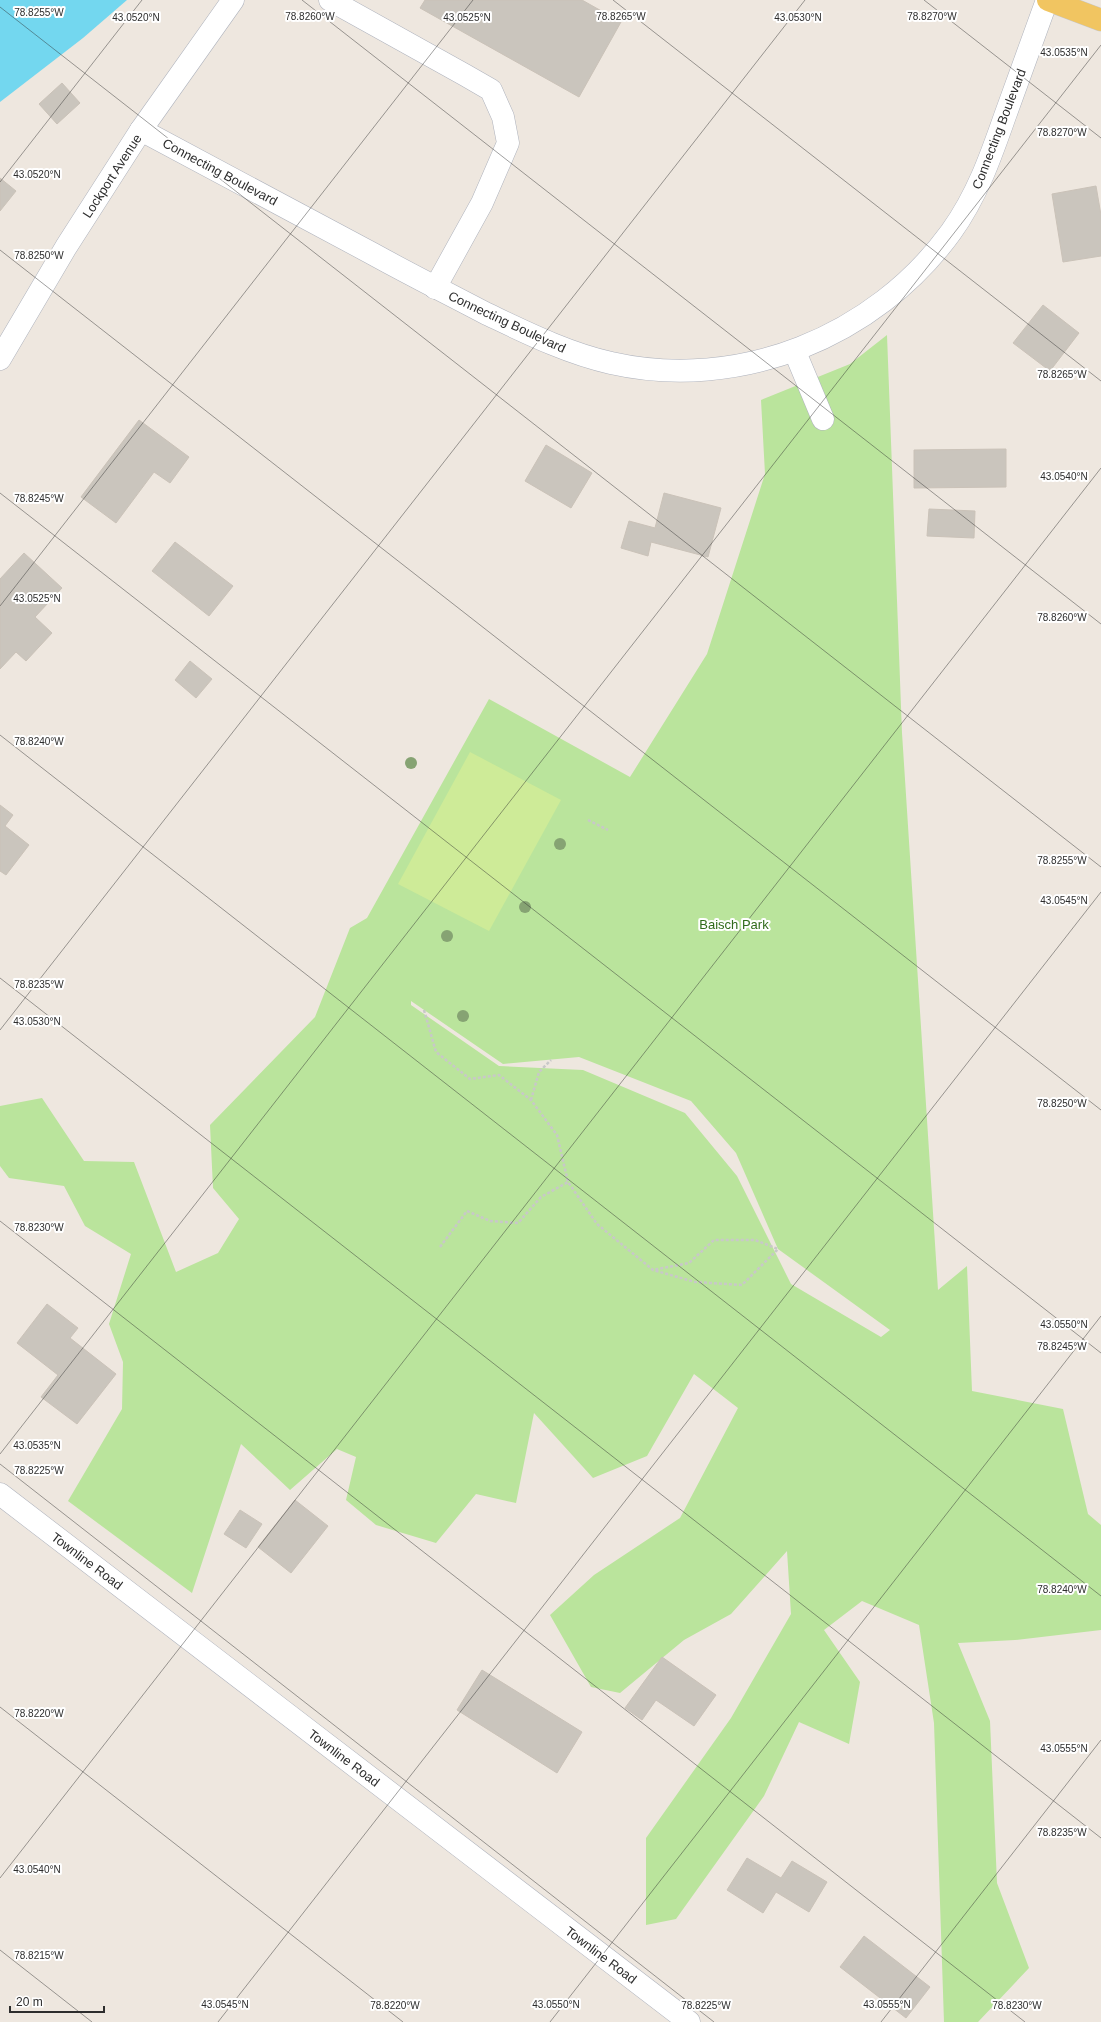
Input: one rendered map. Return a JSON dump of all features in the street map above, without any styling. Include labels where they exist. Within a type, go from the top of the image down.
[{"type":"main road","points":[[1047,0],[1101,20]]},
{"type":"street","name":"Lockport Avenue","points":[[0,359],[66,247],[141,130],[233,0]]},
{"type":"street","points":[[330,0],[491,90],[503,117],[508,143],[482,203],[435,288]]},
{"type":"street","name":"Connecting Boulevard","points":[[141,130],[435,288],[542,340],[610,363],[639,368],[672,370],[715,369],[748,364],[795,352],[822,340],[851,324],[906,282],[932,255],[952,231],[968,206],[989,162],[1047,0]]},
{"type":"street","points":[[795,352],[823,419]]},
{"type":"street","name":"Townline Road","points":[[0,1494],[689,2022]]},
{"type":"path","points":[[588,820],[608,830]]},
{"type":"path","points":[[424,1010],[436,1052],[470,1079],[499,1075],[531,1100],[557,1135],[568,1182],[598,1224],[654,1270],[695,1282],[742,1285],[778,1249],[755,1240],[714,1240],[689,1263],[654,1270]]},
{"type":"path","points":[[531,1100],[539,1072],[551,1060]]},
{"type":"path","points":[[440,1247],[467,1211],[490,1221],[518,1223],[541,1197],[568,1182]]},
{"type":"green space","name":"Baisch Park","points":[[887,335],[902,733],[938,1290],[967,1266],[972,1391],[1063,1409],[1088,1514],[1101,1525],[1101,1630],[1015,1640],[958,1643],[990,1721],[997,1883],[1029,1968],[978,2022],[944,2022],[934,1723],[919,1625],[862,1601],[824,1630],[860,1682],[849,1744],[799,1722],[764,1796],[676,1919],[646,1925],[646,1838],[731,1718],[791,1614],[787,1551],[731,1614],[684,1640],[620,1693],[591,1687],[550,1615],[594,1575],[680,1518],[738,1408],[694,1374],[647,1456],[593,1478],[534,1413],[516,1503],[476,1494],[436,1543],[376,1525],[346,1500],[356,1457],[337,1449],[290,1490],[241,1444],[192,1593],[68,1501],[122,1409],[123,1362],[109,1324],[131,1254],[85,1226],[64,1186],[9,1178],[0,1166],[0,1106],[42,1098],[84,1161],[134,1162],[176,1272],[218,1253],[239,1219],[213,1188],[210,1125],[315,1017],[350,928],[367,918],[489,699],[630,777],[707,654],[765,474],[761,400],[850,364]],"holes":[[[411,1001],[503,1064],[579,1057],[691,1101],[736,1153],[778,1249],[890,1330],[881,1337],[791,1284],[737,1176],[685,1113],[583,1070],[499,1066],[411,1005]]]},
{"type":"green space","points":[[470,752],[561,800],[489,931],[398,884]]},
{"type":"water","points":[[0,0],[127,0],[83,38],[0,102]]},
{"type":"building","points":[[425,0],[582,0],[621,22],[579,97],[420,8]]},
{"type":"building","points":[[62,83],[80,103],[57,124],[39,104]]},
{"type":"building","points":[[0,178],[16,191],[0,211]]},
{"type":"building","points":[[1096,186],[1101,215],[1101,256],[1063,262],[1052,194]]},
{"type":"building","points":[[1043,305],[1079,333],[1050,371],[1013,343]]},
{"type":"building","points":[[139,420],[189,457],[170,483],[154,472],[116,523],[81,497]]},
{"type":"building","points":[[546,445],[592,473],[571,508],[525,481]]},
{"type":"building","points":[[1006,449],[1006,487],[914,488],[914,450]]},
{"type":"building","points":[[664,493],[721,508],[708,557],[651,542],[648,556],[621,548],[629,521],[655,528]]},
{"type":"building","points":[[929,509],[975,511],[974,538],[927,536]]},
{"type":"building","points":[[175,542],[233,586],[209,616],[152,571]]},
{"type":"building","points":[[24,553],[62,588],[35,617],[52,633],[26,661],[16,652],[0,669],[0,579]]},
{"type":"building","points":[[190,661],[212,679],[196,698],[175,680]]},
{"type":"building","points":[[0,805],[13,815],[5,826],[29,845],[6,875],[0,871]]},
{"type":"building","points":[[47,1304],[78,1328],[70,1338],[116,1374],[77,1424],[41,1397],[58,1375],[17,1343]]},
{"type":"building","points":[[295,1500],[328,1526],[291,1573],[258,1547]]},
{"type":"building","points":[[240,1510],[262,1524],[246,1548],[224,1534]]},
{"type":"building","points":[[662,1657],[716,1695],[694,1726],[656,1700],[642,1720],[625,1708]]},
{"type":"building","points":[[482,1670],[582,1732],[557,1773],[457,1710]]},
{"type":"building","points":[[747,1858],[781,1878],[792,1861],[827,1882],[809,1912],[776,1892],[763,1913],[727,1890]]},
{"type":"building","points":[[864,1936],[930,1987],[906,2018],[840,1967]]}]
